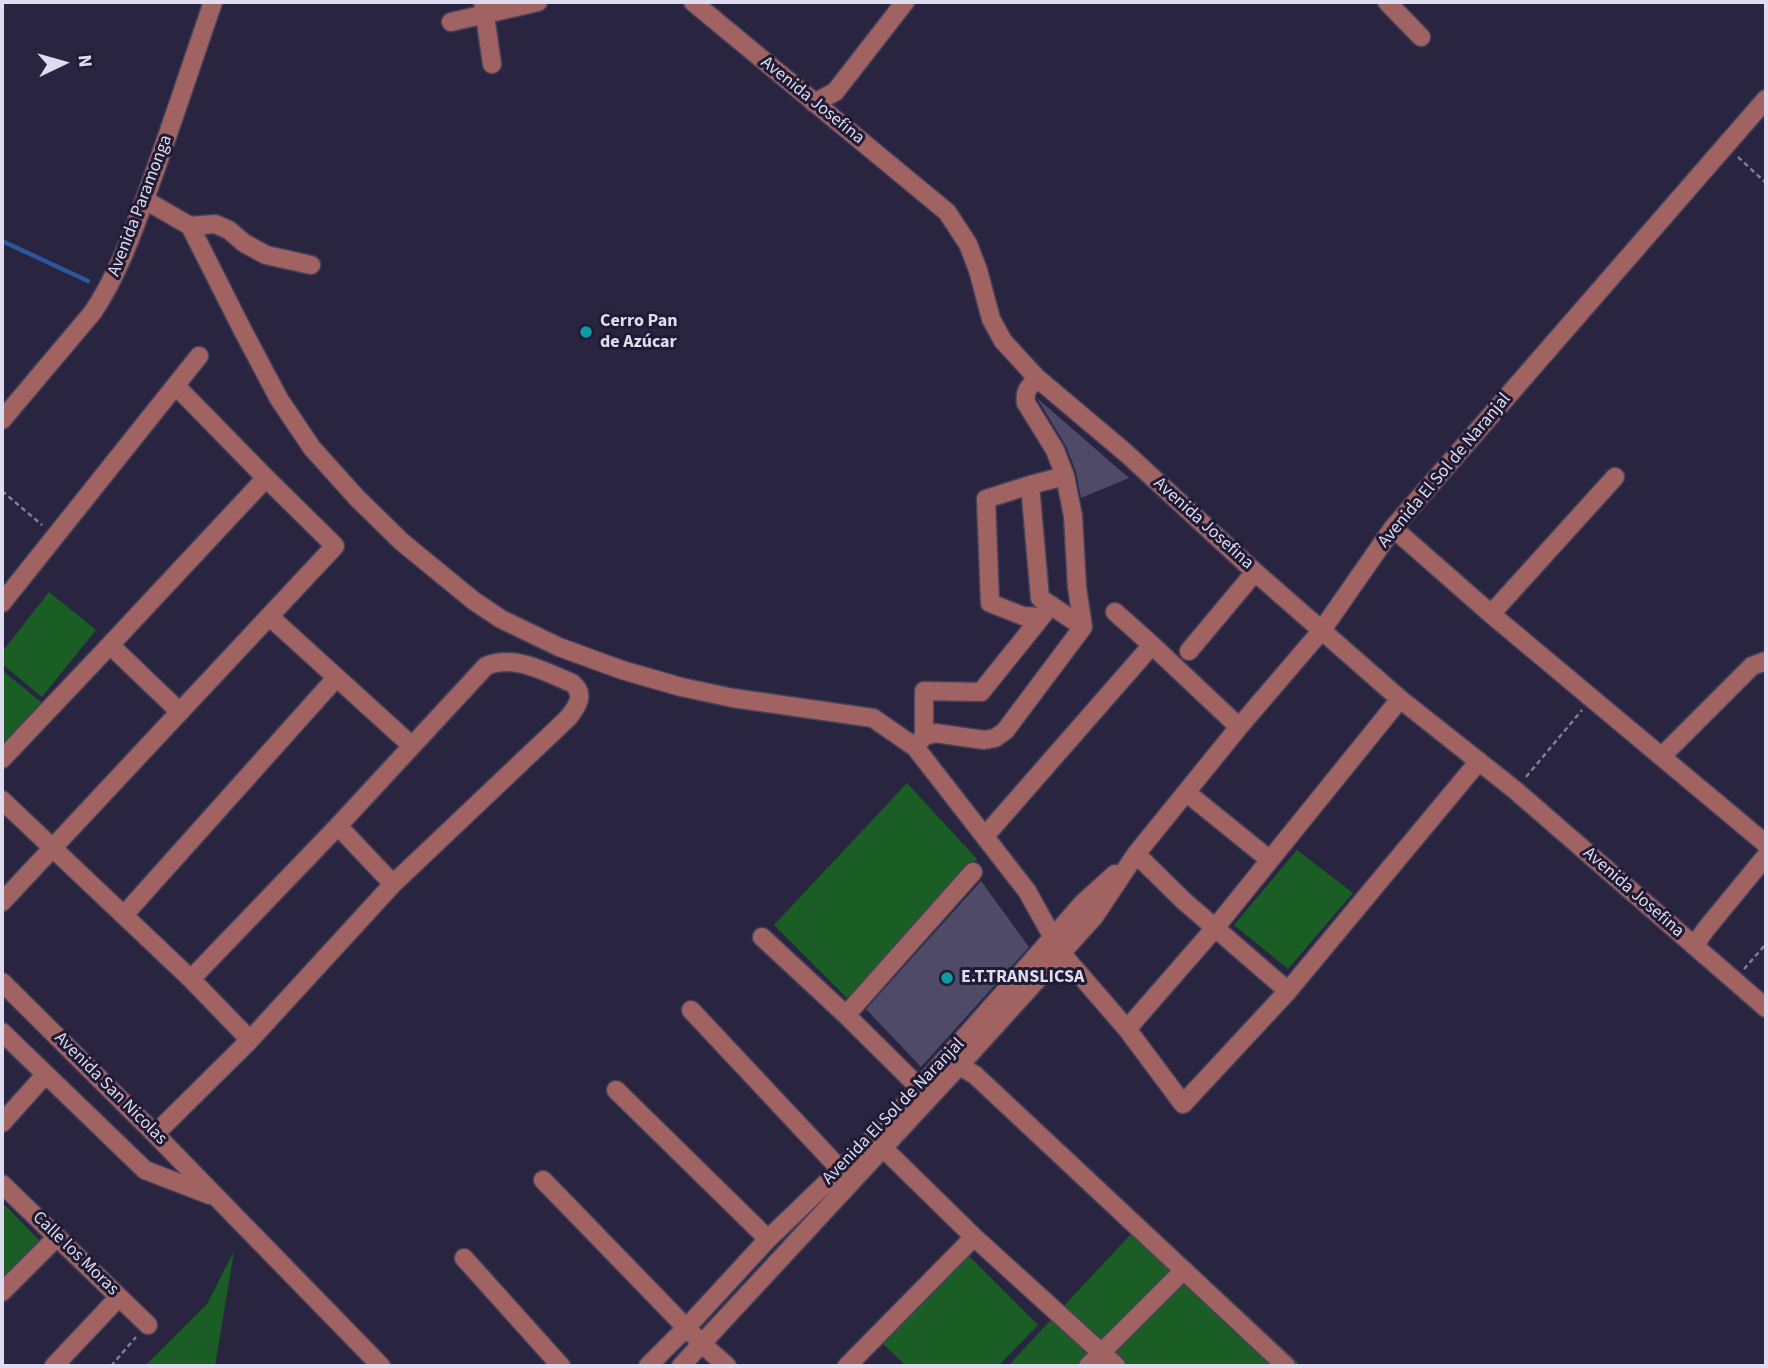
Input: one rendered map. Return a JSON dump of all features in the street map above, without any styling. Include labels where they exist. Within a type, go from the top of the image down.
[{"type":"street","name":"Avenida Paramonga","points":[[2,420],[93,312],[120,265],[213,2]]},
{"type":"street","points":[[451,22],[484,7],[538,2]]},
{"type":"street","name":"Avenida Josefina","points":[[693,2],[947,212],[955,222],[978,270],[991,319],[1003,341],[1037,378],[1126,453],[1255,572],[1400,699],[1515,790],[1766,1008]]},
{"type":"street","points":[[814,103],[835,92],[905,2]]},
{"type":"street","points":[[1387,2],[1421,37]]},
{"type":"street","points":[[484,7],[492,64]]},
{"type":"street","name":"Avenida El Sol de Naranjal","points":[[681,1366],[1057,946],[1094,917],[1136,854],[1322,630],[1393,528],[1766,99]]},
{"type":"street","points":[[145,200],[190,226],[279,399],[312,448],[402,542],[474,601],[501,619],[559,647],[622,670],[733,698],[873,718],[919,741],[1027,891],[1057,946],[1127,1029],[1183,1104],[1288,991],[1479,761]]},
{"type":"street","points":[[190,226],[215,224],[229,230],[244,243],[266,255],[311,265]]},
{"type":"street","points":[[2,603],[199,356]]},
{"type":"street","points":[[919,741],[935,733],[984,740],[1005,732],[1083,627],[1077,587],[1073,516],[1065,477],[1055,450],[1026,403],[1024,395],[1037,378]]},
{"type":"street","points":[[2,902],[335,546],[176,386]]},
{"type":"street","points":[[1065,477],[986,499],[990,603],[1023,616],[1046,611],[1083,627]]},
{"type":"street","points":[[1491,614],[1615,477]]},
{"type":"street","points":[[2,760],[266,478]]},
{"type":"street","points":[[1030,485],[1040,598],[1046,611]]},
{"type":"street","points":[[1393,528],[1491,614],[1766,844]]},
{"type":"street","points":[[1189,651],[1255,572]]},
{"type":"street","points":[[919,741],[924,691],[981,692],[1046,611]]},
{"type":"street","points":[[1115,612],[1240,727]]},
{"type":"street","points":[[269,616],[411,745]]},
{"type":"street","points":[[110,645],[180,712]]},
{"type":"street","points":[[985,836],[1152,645]]},
{"type":"street","points":[[155,1134],[250,1040],[393,884],[568,718],[577,707],[580,696],[578,688],[572,683],[513,661],[497,661],[486,666],[191,979]]},
{"type":"street","points":[[1662,756],[1752,666],[1766,661]]},
{"type":"street","points":[[124,915],[336,678]]},
{"type":"street","points":[[1127,1029],[1215,928],[1400,699]]},
{"type":"street","points":[[1187,793],[1270,860]]},
{"type":"street","points":[[2,800],[191,979],[250,1040]]},
{"type":"street","points":[[338,826],[393,884]]},
{"type":"street","points":[[1136,854],[1288,991]]},
{"type":"street","points":[[1694,946],[1766,856]]},
{"type":"street","points":[[846,1016],[973,872]]},
{"type":"street","points":[[762,937],[925,1093]]},
{"type":"street","name":"Avenida San Nicolas","points":[[2,982],[155,1134],[381,1366]]},
{"type":"street","points":[[691,1010],[840,1169]]},
{"type":"street","name":"Avenida San Nicolas","points":[[2,1032],[145,1170],[216,1197]]},
{"type":"street","points":[[953,1062],[975,1075],[1286,1366]]},
{"type":"street","points":[[2,1124],[45,1075]]},
{"type":"street","points":[[616,1090],[768,1239]]},
{"type":"street","points":[[878,1143],[974,1237],[1115,1366]]},
{"type":"street","name":"Avenida El Sol de Naranjal","points":[[648,1366],[768,1239],[840,1169],[878,1143]]},
{"type":"street","points":[[543,1181],[727,1366]]},
{"type":"street","name":"Calle los Moras","points":[[2,1184],[148,1325]]},
{"type":"street","points":[[2,1292],[58,1237]]},
{"type":"street","points":[[847,1366],[974,1237]]},
{"type":"street","points":[[464,1258],[561,1366]]},
{"type":"street","points":[[1088,1366],[1184,1270]]},
{"type":"street","points":[[54,1366],[120,1297]]},
{"type":"path","points":[[1725,146],[1766,183]]},
{"type":"path","points":[[2,491],[55,537]]},
{"type":"path","points":[[1515,790],[1592,698]]},
{"type":"path","points":[[1735,980],[1766,944]]},
{"type":"path","points":[[111,1366],[148,1325]]},
{"type":"green space","points":[[49,592],[96,630],[42,697],[2,664],[2,652]]},
{"type":"green space","points":[[2,670],[42,703],[2,748]]},
{"type":"green space","points":[[907,783],[977,859],[847,998],[774,925]]},
{"type":"green space","points":[[1297,850],[1353,893],[1288,969],[1234,925]]},
{"type":"green space","points":[[2,1202],[39,1240],[2,1278]]},
{"type":"green space","points":[[1144,1220],[1302,1366],[1008,1366]]},
{"type":"green space","points":[[234,1251],[215,1366],[145,1366],[207,1304]]},
{"type":"green space","points":[[968,1255],[1038,1325],[998,1366],[906,1366],[880,1341]]},
{"type":"building","points":[[1037,398],[1129,478],[1081,498],[1076,472],[1066,446]]},
{"type":"building","name":"E.T.TRANSLICSA","points":[[981,881],[1029,947],[921,1067],[866,1009]]},
{"type":"waterway","points":[[2,241],[88,281]]},
{"type":"place","name":"Cerro Pan de Azúcar","points":[[586,332]]},
{"type":"place","name":"E.T.TRANSLICSA","points":[[947,978]]}]
